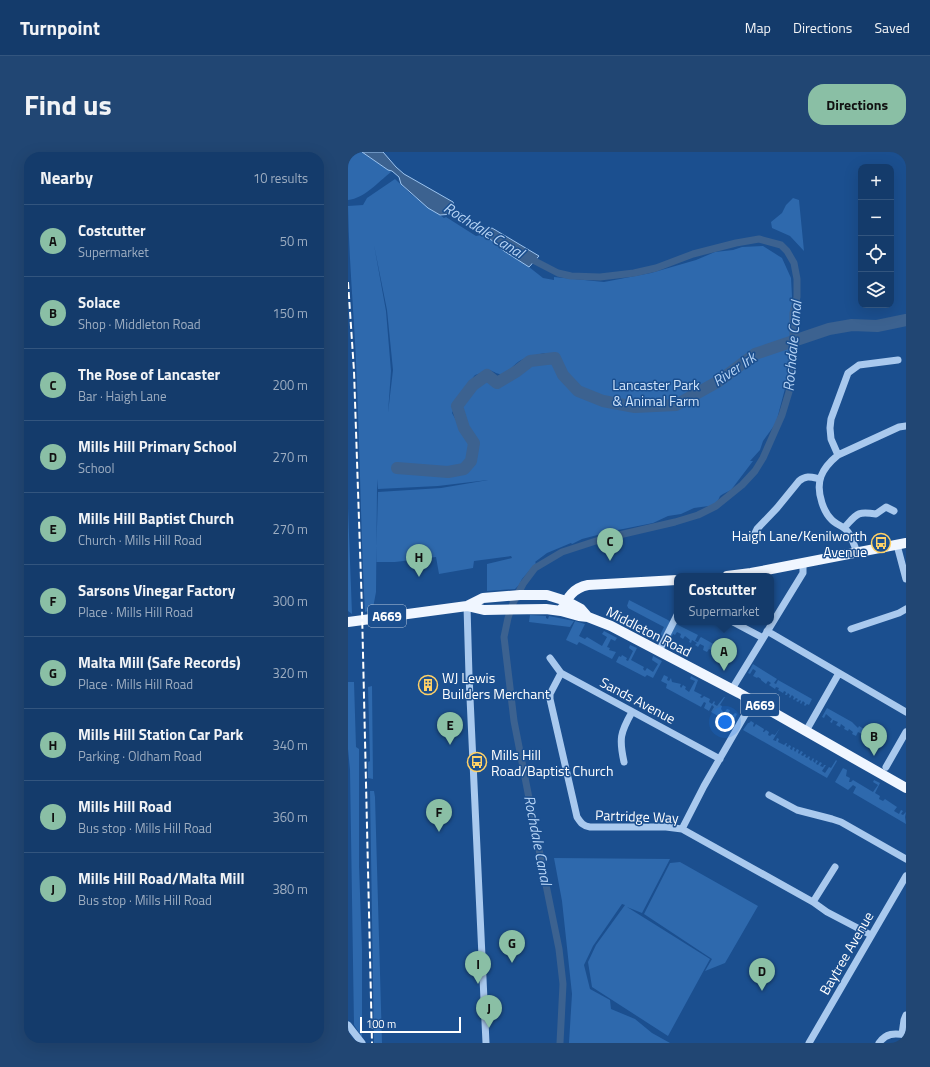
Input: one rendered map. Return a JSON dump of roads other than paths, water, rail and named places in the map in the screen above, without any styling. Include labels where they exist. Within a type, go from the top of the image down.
[{"type":"main road","points":[[745,573],[901,544]]},
{"type":"main road","points":[[561,611],[566,601],[580,586],[674,580]]},
{"type":"main road","name":"Middleton Road","points":[[467,606],[483,598],[535,594],[555,597],[566,601],[580,609],[588,617]]},
{"type":"main road","name":"Middleton Road","points":[[467,606],[484,610],[529,608],[561,611],[588,617],[611,626],[732,689],[906,788]]},
{"type":"main road","name":"A669","points":[[348,622],[467,606]]},
{"type":"street","points":[[838,455],[831,439],[831,418],[848,373],[859,365],[898,360]]},
{"type":"street","points":[[857,552],[851,536],[844,528],[831,519],[823,507],[819,489],[820,479],[827,466],[838,455],[899,427],[906,426]]},
{"type":"street","points":[[754,535],[757,528],[777,508],[798,481],[803,478],[810,477],[820,479]]},
{"type":"street","points":[[844,528],[858,514],[864,512],[876,514],[886,507],[894,511]]},
{"type":"street","points":[[901,544],[906,579]]},
{"type":"street","points":[[774,620],[803,573],[803,563]]},
{"type":"street","points":[[467,606],[486,1043]]},
{"type":"street","points":[[851,629],[899,613],[906,608]]},
{"type":"street","points":[[659,651],[674,621]]},
{"type":"street","points":[[739,625],[763,638]]},
{"type":"street","points":[[732,689],[771,625]]},
{"type":"street","points":[[767,631],[906,712]]},
{"type":"street","name":"Sands Avenue","points":[[550,658],[561,673],[720,759]]},
{"type":"street","name":"Partridge Way","points":[[561,673],[550,694],[550,699],[577,817],[581,823],[590,827],[666,827],[682,829],[813,902],[827,912],[871,935]]},
{"type":"street","points":[[806,731],[839,673]]},
{"type":"street","points":[[682,829],[753,701]]},
{"type":"street","points":[[624,762],[620,740],[621,733],[632,712]]},
{"type":"street","points":[[886,767],[906,732]]},
{"type":"street","points":[[769,795],[798,810],[841,822],[906,859]]},
{"type":"street","points":[[813,902],[835,867]]},
{"type":"street","name":"Baytree Avenue","points":[[809,1043],[906,876]]},
{"type":"street","points":[[879,1043],[888,1035],[904,1034],[904,1020],[906,1016]]},
{"type":"street","points":[[348,1025],[362,1043]]},
{"type":"water","points":[[362,152],[383,152],[404,174],[453,202],[453,208],[456,211],[479,225],[489,229],[492,228],[539,256],[529,267],[504,251],[481,231],[453,214],[440,215],[428,208],[401,184],[399,177],[392,171],[388,170]]},
{"type":"waterway","name":"Rochdale Canal","points":[[527,257],[558,273],[571,276],[600,277],[634,273],[656,268],[693,254],[759,239],[781,245],[787,251],[794,263],[797,279],[797,297],[793,313],[793,361],[789,392],[782,415],[763,458],[755,471],[742,485],[716,506],[698,515],[675,522],[602,539],[562,552],[535,568],[523,584],[513,603],[508,618],[504,637],[514,721],[559,949],[563,984],[560,1043]]},
{"type":"waterway","name":"River Irk","points":[[397,468],[448,472],[464,469],[471,461],[474,443],[464,428],[457,406],[473,385],[487,375],[497,383],[530,361],[555,358],[563,375],[578,391],[603,401],[635,407],[676,405],[719,381],[755,354],[829,329],[852,325],[877,326],[906,320]]},
{"type":"railway","points":[[348,282],[354,371],[362,610],[372,1043]]},
{"type":"place","name":"Haigh Lane/Kenilworth Avenue","points":[[881,543]]},
{"type":"place","name":"The Rose of Lancaster","points":[[610,561]]},
{"type":"place","name":"Mills Hill Station Car Park","points":[[419,577]]},
{"type":"place","name":"Costcutter","points":[[724,671]]},
{"type":"place","name":"WJ Lewis Builders Merchant","points":[[428,685]]},
{"type":"place","name":"Mills Hill Baptist Church","points":[[450,745]]},
{"type":"place","name":"Solace","points":[[874,756]]},
{"type":"place","name":"Mills Hill Road/Baptist Church","points":[[477,762]]},
{"type":"place","name":"Sarsons Vinegar Factory","points":[[439,832]]},
{"type":"place","name":"Malta Mill (Safe Records)","points":[[512,963]]},
{"type":"place","name":"Mills Hill Road","points":[[478,984]]},
{"type":"place","name":"Mills Hill Primary School","points":[[762,991]]},
{"type":"place","name":"Mills Hill Road/Malta Mill","points":[[489,1028]]},
{"type":"park label","name":"Lancaster Park & Animal Farm","points":[[656,392]]}]
